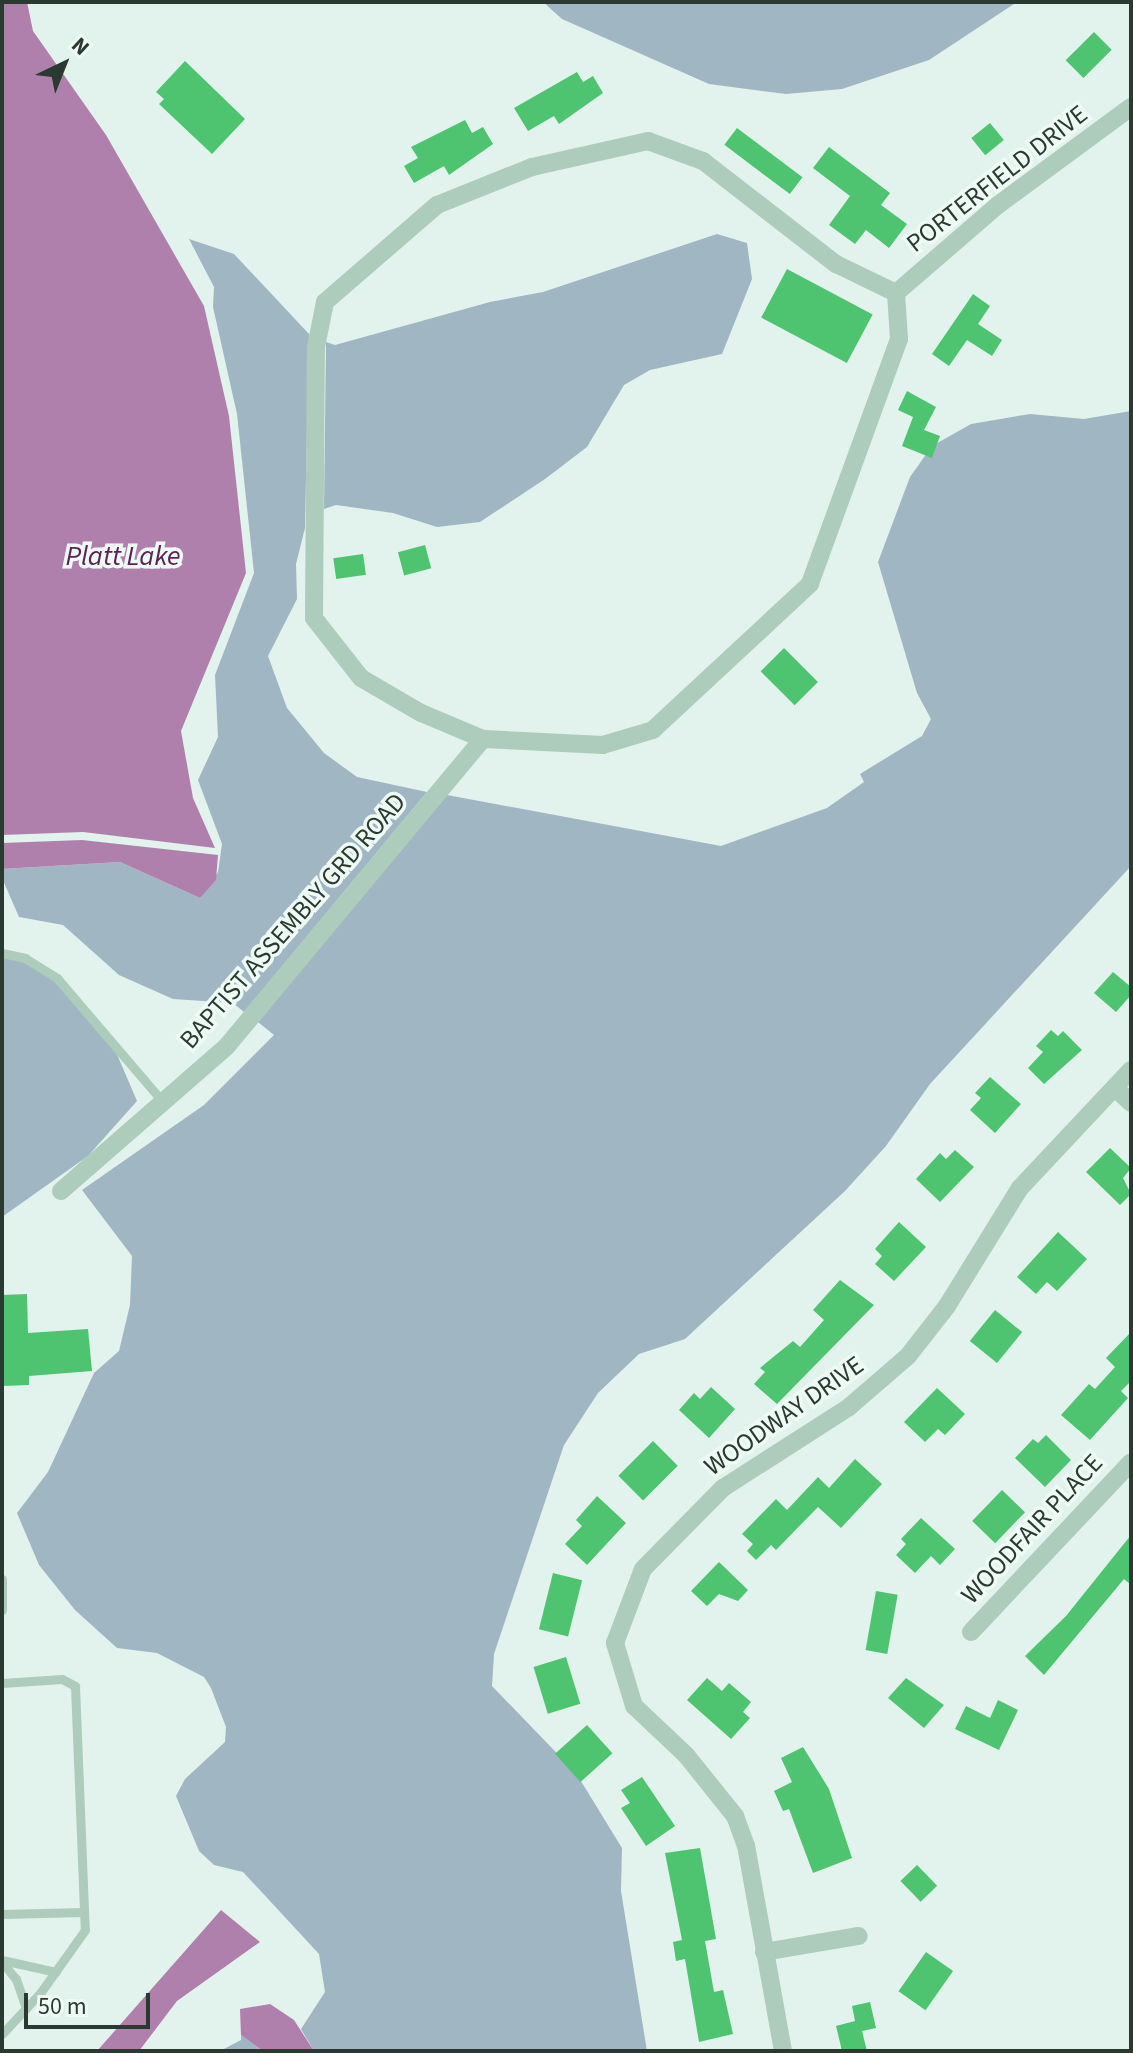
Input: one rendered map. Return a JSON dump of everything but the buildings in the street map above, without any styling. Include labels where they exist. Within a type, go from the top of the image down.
[{"type":"street","name":"PORTERFIELD DRIVE","points":[[896,293],[998,205],[1131,107]]},
{"type":"street","points":[[648,141],[703,161],[836,264],[896,293],[899,339],[810,584],[653,730],[603,745],[483,739],[421,713],[361,678],[314,618],[316,347],[325,302],[437,205],[532,167],[648,141]]},
{"type":"street","name":"BAPTIST ASSEMBLY GRD ROAD","points":[[61,1191],[227,1046],[483,739]]},
{"type":"street","name":"WOODWAY DRIVE","points":[[783,2051],[746,1846],[735,1816],[686,1755],[634,1706],[615,1643],[643,1569],[723,1488],[849,1407],[908,1356],[947,1306],[1020,1188],[1131,1070]]},
{"type":"street","points":[[1115,1088],[1131,1103]]},
{"type":"street","name":"WOODFAIR PLACE","points":[[971,1632],[1131,1462]]},
{"type":"street","points":[[764,1952],[859,1936]]},
{"type":"lane","points":[[2,953],[25,958],[57,978],[163,1102]]},
{"type":"lane","points":[[2,1579],[2,1610]]},
{"type":"lane","points":[[2,1683],[62,1679],[75,1686],[84,1912],[82,1939],[2,2034]]},
{"type":"lane","points":[[2,1914],[84,1912]]},
{"type":"lane","points":[[2,1961],[20,1960],[56,1972]]},
{"type":"lane","points":[[2,1961],[16,1979],[26,2008]]},
{"type":"shaded area","points":[[543,2],[1017,2],[929,60],[842,89],[786,94],[709,84],[562,19]]},
{"type":"shaded area","points":[[717,234],[747,243],[752,279],[722,354],[650,370],[624,385],[587,447],[545,479],[480,522],[437,527],[393,513],[336,505],[324,509],[326,342],[335,345],[490,302],[543,292]]},
{"type":"shaded area","points":[[189,239],[234,254],[309,334],[305,528],[296,564],[297,599],[268,656],[287,708],[324,753],[357,777],[427,792],[244,1012],[233,1003],[173,999],[119,975],[63,925],[19,917],[2,878],[2,869],[120,862],[200,898],[218,872],[222,844],[198,780],[218,737],[215,675],[254,573],[237,414],[213,307],[214,287]]},
{"type":"shaded area","points":[[1131,411],[1131,866],[930,1084],[886,1146],[845,1191],[685,1339],[639,1354],[598,1393],[564,1445],[494,1654],[492,1686],[576,1773],[622,1848],[621,1891],[647,2051],[314,2051],[301,2029],[325,1992],[319,1954],[243,1872],[214,1865],[199,1851],[176,1796],[185,1779],[225,1742],[226,1727],[211,1688],[204,1677],[157,1653],[117,1648],[75,1610],[39,1565],[17,1513],[48,1472],[94,1373],[119,1351],[130,1305],[132,1256],[82,1190],[204,1105],[274,1035],[258,1022],[447,795],[721,846],[827,808],[864,782],[860,774],[922,736],[931,719],[917,693],[878,562],[910,477],[932,446],[971,424],[1030,414],[1084,419]]},
{"type":"shaded area","points":[[2,953],[54,976],[116,1052],[137,1101],[88,1156],[2,1217]]},
{"type":"shaded area","points":[[241,2035],[263,2051],[220,2051],[241,2040]]},
{"type":"water","name":"Platt Lake","points":[[2,2],[27,2],[33,31],[106,135],[204,306],[229,416],[246,573],[181,731],[193,798],[215,848],[83,832],[2,835]]},
{"type":"water","points":[[82,840],[218,855],[216,880],[200,898],[120,862],[2,869],[2,843]]},
{"type":"water","points":[[221,1910],[260,1942],[177,2001],[139,2051],[97,2051]]},
{"type":"water","points":[[270,2004],[294,2020],[314,2051],[263,2051],[241,2035],[240,2009]]}]
